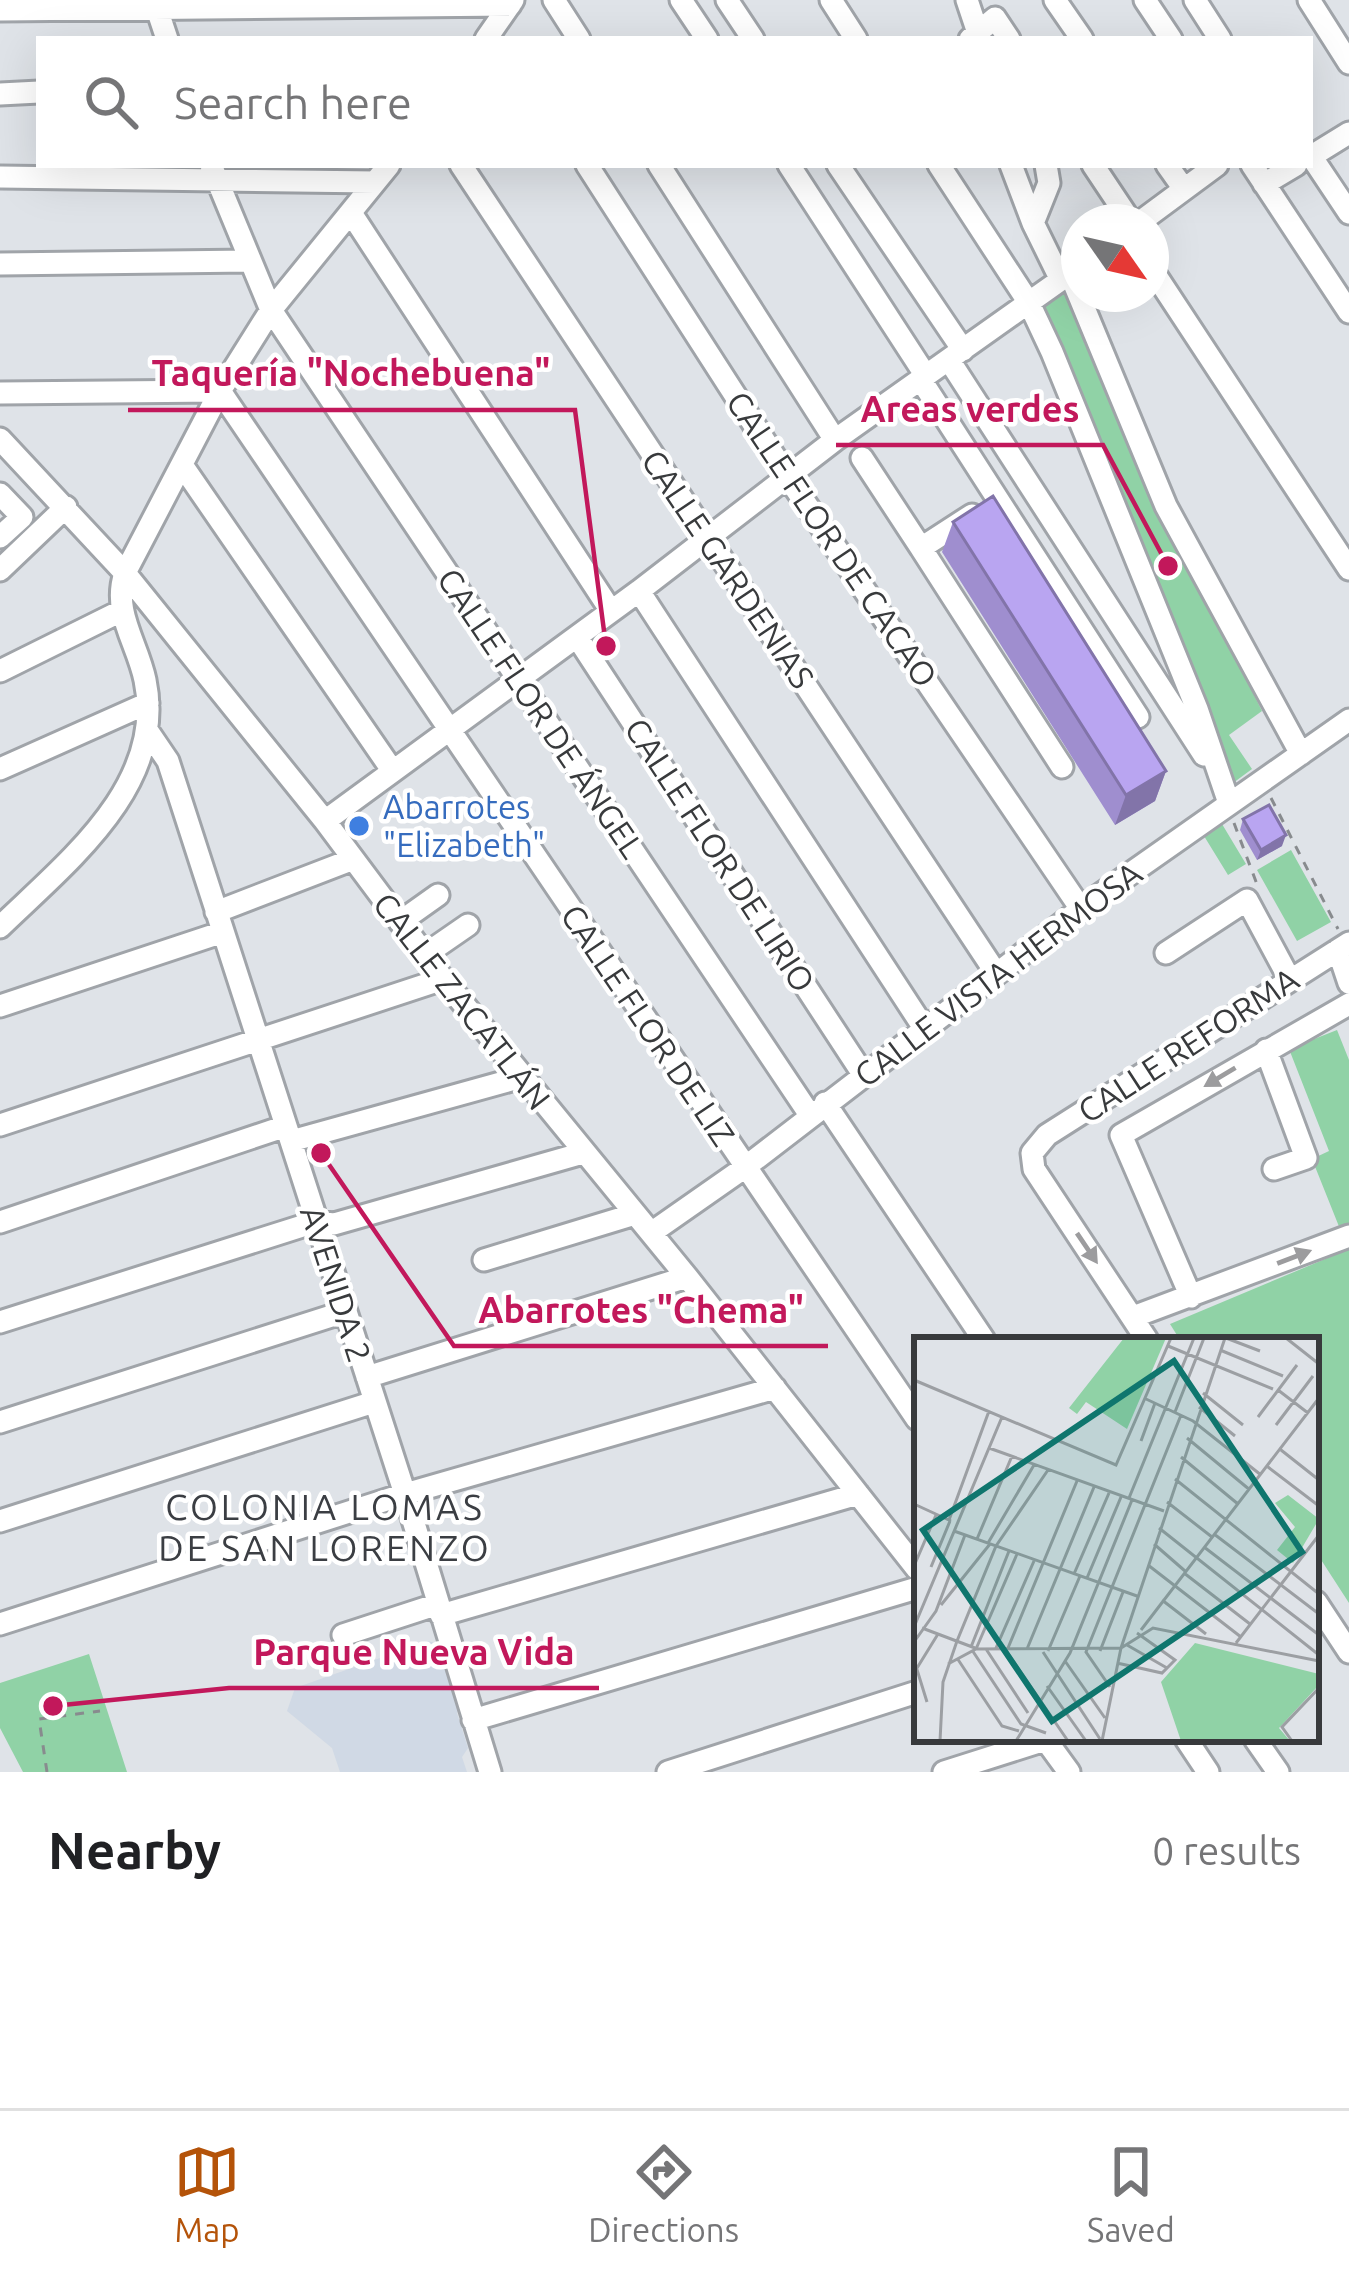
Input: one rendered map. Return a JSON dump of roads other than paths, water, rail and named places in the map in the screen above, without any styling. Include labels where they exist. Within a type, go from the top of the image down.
[{"type":"street","points":[[554,0],[577,36]]},
{"type":"street","points":[[681,0],[705,36]]},
{"type":"street","points":[[727,0],[751,36]]},
{"type":"street","points":[[831,0],[854,36]]},
{"type":"street","points":[[954,0],[974,36]]},
{"type":"street","points":[[968,0],[975,36]]},
{"type":"street","points":[[1055,0],[1080,36]]},
{"type":"street","points":[[1145,0],[1169,36]]},
{"type":"street","points":[[1195,0],[1218,36]]},
{"type":"street","points":[[1309,0],[1349,63]]},
{"type":"street","points":[[0,10],[512,2],[496,34]]},
{"type":"street","points":[[155,4],[166,36]]},
{"type":"street","points":[[976,36],[995,18],[1007,36]]},
{"type":"street","points":[[0,94],[36,92]]},
{"type":"street","points":[[1313,155],[1349,133]]},
{"type":"street","points":[[1313,159],[1349,213]]},
{"type":"street","name":"CALLE GARDENIAS","points":[[463,168],[996,973]]},
{"type":"street","name":"CALLE FLOR DE CACAO","points":[[589,168],[787,476],[1081,909]]},
{"type":"street","points":[[661,168],[835,440]]},
{"type":"street","points":[[791,168],[1138,717]]},
{"type":"street","points":[[840,168],[1221,781]]},
{"type":"street","points":[[941,168],[1029,303],[1052,352],[1197,710],[1229,803]]},
{"type":"street","points":[[1012,168],[1033,223],[1061,262]]},
{"type":"street","points":[[1033,223],[1049,183],[1046,168]]},
{"type":"street","points":[[1096,168],[1123,204]]},
{"type":"street","points":[[1170,168],[1184,189]]},
{"type":"street","points":[[1162,204],[1213,168]]},
{"type":"street","points":[[0,177],[214,171],[382,174]]},
{"type":"street","name":"CALLE FLOR DE ÁNGEL","points":[[214,171],[271,310],[518,677],[982,1337]]},
{"type":"street","points":[[0,927],[88,841],[119,800],[149,733],[136,646],[118,595],[125,573],[220,391],[271,310],[382,174]]},
{"type":"street","points":[[1258,175],[1349,312]]},
{"type":"street","points":[[351,212],[611,611]]},
{"type":"street","points":[[0,264],[250,261]]},
{"type":"street","points":[[325,821],[639,591],[835,440],[1061,280]]},
{"type":"street","points":[[1169,295],[1349,569]]},
{"type":"street","points":[[1086,312],[1166,506],[1301,754]]},
{"type":"street","points":[[0,393],[220,391]]},
{"type":"street","name":"CALLE FLOR DE LIZ","points":[[220,391],[914,1415]]},
{"type":"street","name":"CALLE ZACATLÁN","points":[[0,439],[125,573],[325,821],[443,979],[914,1565]]},
{"type":"street","points":[[862,458],[1062,767]]},
{"type":"street","points":[[182,465],[392,770]]},
{"type":"street","points":[[0,494],[22,517],[0,537]]},
{"type":"street","points":[[921,548],[997,499]]},
{"type":"street","points":[[0,570],[66,507]]},
{"type":"street","points":[[639,591],[924,1028]]},
{"type":"street","points":[[0,671],[122,611]]},
{"type":"street","name":"CALLE FLOR DE LIRIO","points":[[577,637],[863,1074]]},
{"type":"street","points":[[0,769],[148,703]]},
{"type":"street","name":"CALLE VISTA HERMOSA","points":[[651,1234],[1081,909],[1349,720]]},
{"type":"street","name":"AVENIDA 2","points":[[149,733],[168,761],[490,1772]]},
{"type":"street","points":[[0,1006],[219,922],[351,860]]},
{"type":"street","points":[[400,922],[438,895]]},
{"type":"street","points":[[1166,953],[1246,900],[1290,980]]},
{"type":"street","points":[[426,955],[468,926]]},
{"type":"street","points":[[1344,946],[1349,982]]},
{"type":"street","name":"CALLE REFORMA","points":[[1132,1317],[1034,1169],[1032,1154],[1047,1135],[1344,946]]},
{"type":"street","points":[[0,1125],[443,979]]},
{"type":"street","points":[[1191,1297],[1121,1135],[1349,1004]]},
{"type":"street","points":[[1266,1050],[1306,1158],[1274,1169]]},
{"type":"street","points":[[0,1222],[288,1133],[522,1077]]},
{"type":"street","points":[[0,1322],[315,1222],[334,1224],[583,1153]]},
{"type":"street","points":[[484,1260],[635,1214]]},
{"type":"street","points":[[1145,1337],[1132,1317],[1349,1236]]},
{"type":"street","points":[[367,1377],[686,1277]]},
{"type":"street","points":[[0,1422],[344,1312]]},
{"type":"street","points":[[0,1624],[405,1494],[775,1388]]},
{"type":"street","points":[[0,1521],[374,1402]]},
{"type":"street","points":[[343,1635],[858,1494]]},
{"type":"street","points":[[473,1720],[914,1589]]},
{"type":"street","points":[[1319,1607],[1349,1652]]},
{"type":"street","points":[[668,1772],[702,1767],[914,1693]]},
{"type":"street","points":[[944,1772],[1036,1742]]},
{"type":"street","points":[[1047,1742],[1069,1772]]},
{"type":"street","points":[[1188,1742],[1208,1772]]},
{"type":"street","points":[[1257,1742],[1278,1772]]},
{"type":"place","name":"Areas verdes","points":[[1168,566]]},
{"type":"place","name":"Taquería \"Nochebuena\"","points":[[606,646]]},
{"type":"place","name":"Abarrotes \"Elizabeth\"","points":[[359,826]]},
{"type":"place","name":"Abarrotes \"Chema\"","points":[[321,1153]]},
{"type":"place","name":"Parque Nueva Vida","points":[[53,1706]]},
{"type":"district","name":"COLONIA LOMAS DE SAN LORENZO","points":[[325,1528]]}]
